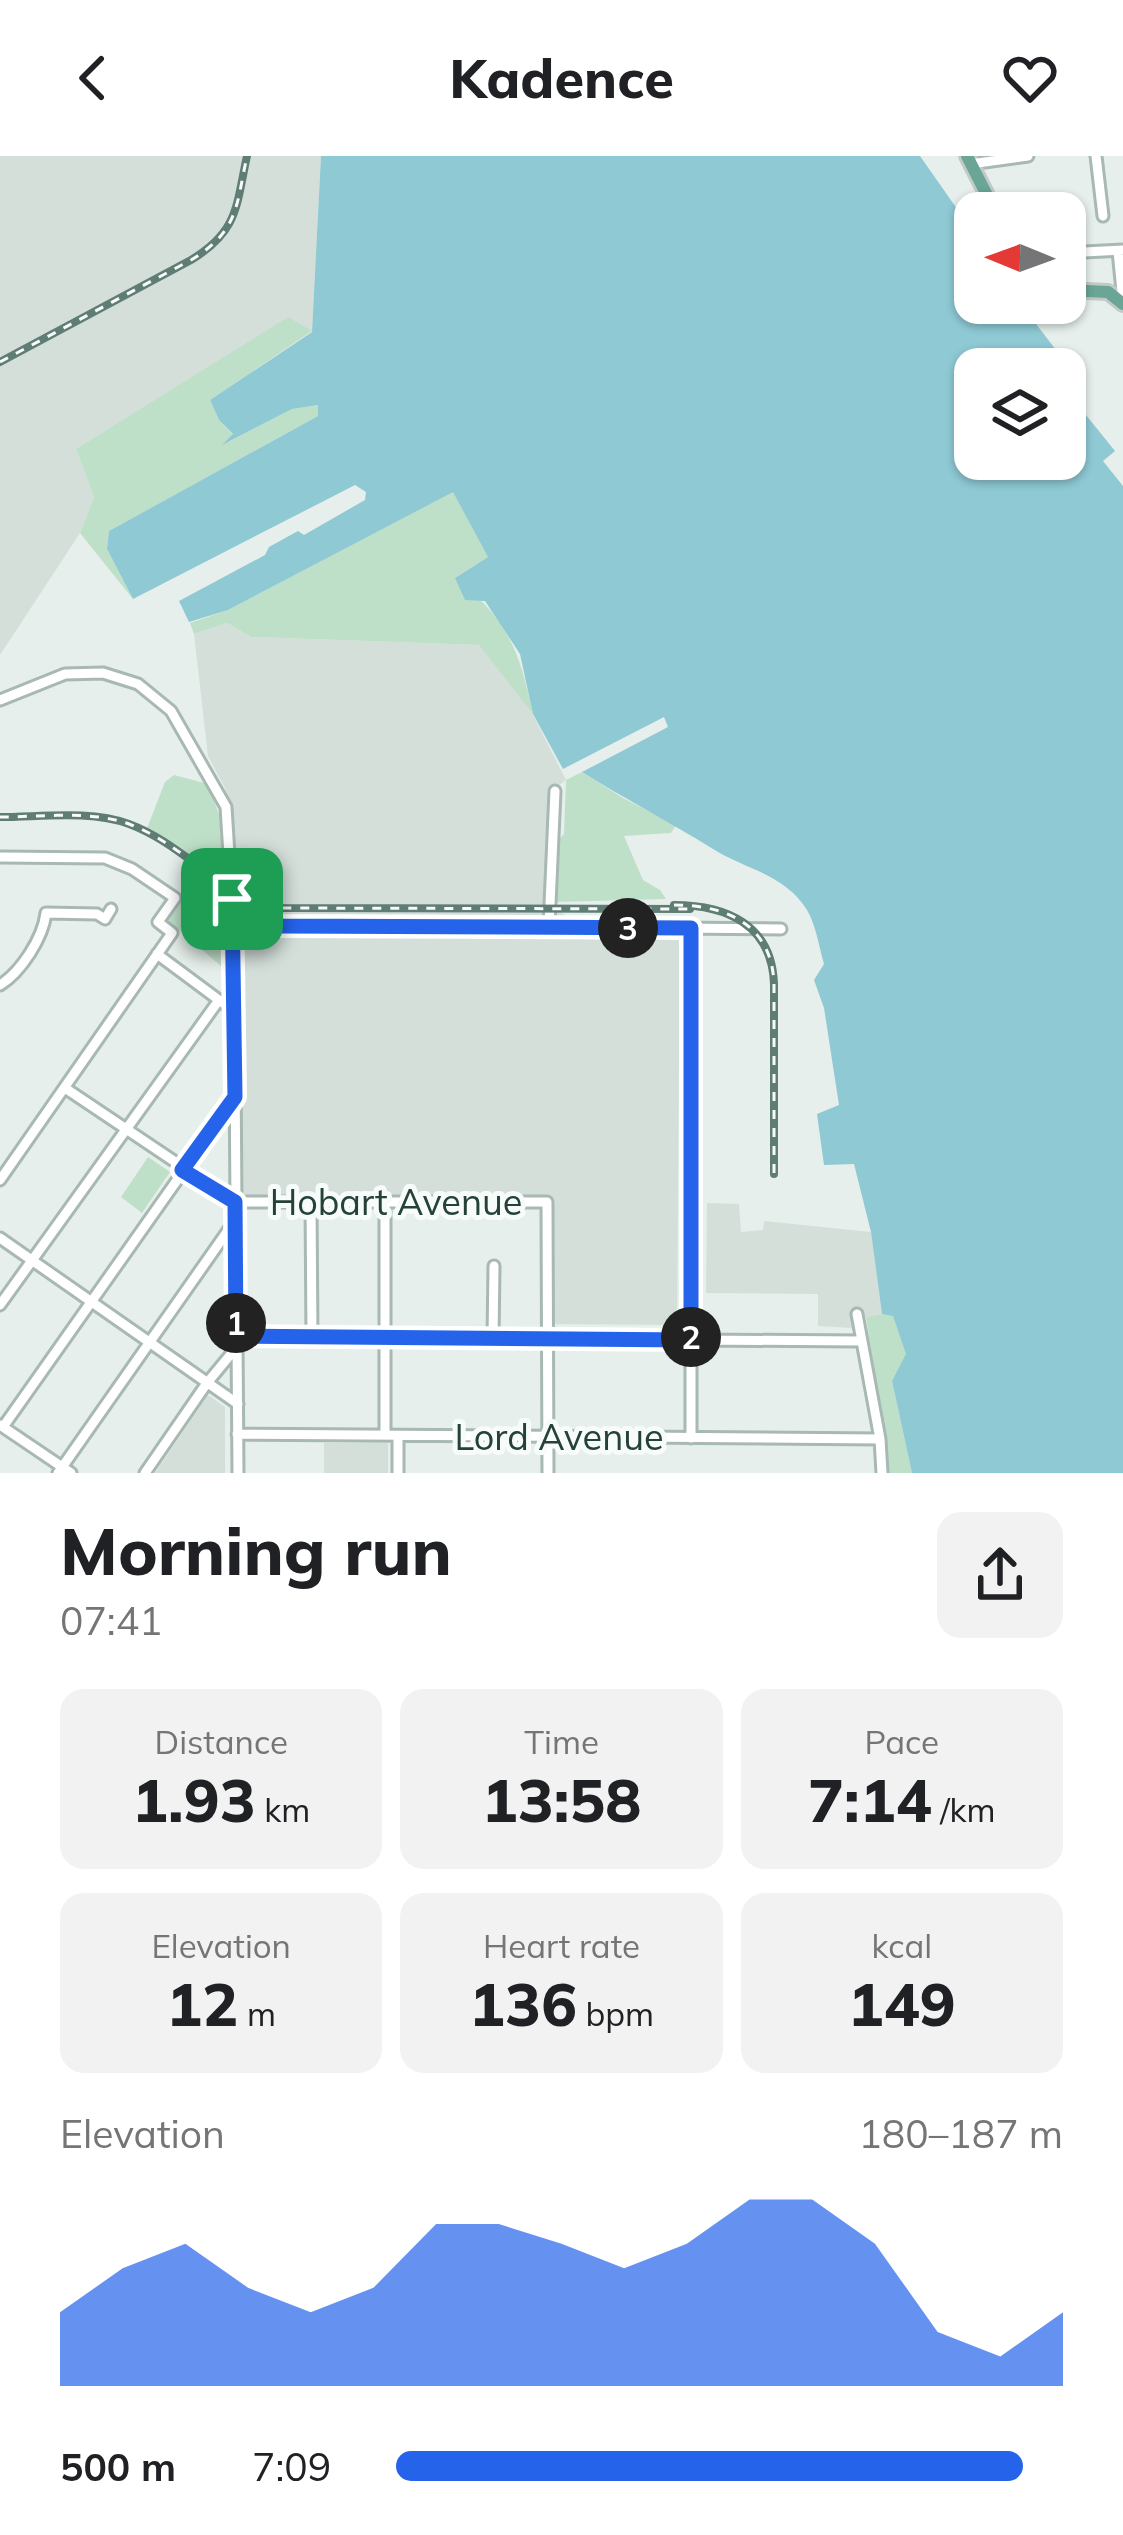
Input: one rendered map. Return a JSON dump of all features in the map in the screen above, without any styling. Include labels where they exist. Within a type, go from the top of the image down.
[{"type":"main road","points":[[969,160],[985,192]]},
{"type":"main road","points":[[1086,291],[1111,292],[1123,302]]},
{"type":"street","points":[[969,160],[1028,156]]},
{"type":"street","points":[[1096,156],[1103,216]]},
{"type":"street","points":[[1086,252],[1120,250],[1123,302]]},
{"type":"street","points":[[0,700],[49,678],[84,673],[121,677],[163,700],[226,807],[235,1012],[238,1473]]},
{"type":"street","points":[[549,927],[555,790]]},
{"type":"street","points":[[0,857],[89,856],[119,862],[176,898],[158,922],[172,933],[0,1180]]},
{"type":"street","points":[[232,899],[250,915],[282,926],[781,929]]},
{"type":"street","points":[[0,985],[8,981],[44,924],[46,913],[97,914],[105,919],[111,909]]},
{"type":"street","points":[[691,928],[691,1438]]},
{"type":"street","points":[[158,954],[235,1012]]},
{"type":"street","points":[[0,1305],[219,1000]]},
{"type":"street","name":"Hobart Avenue","points":[[64,1088],[235,1202],[547,1202],[548,1339]]},
{"type":"street","points":[[235,1097],[2,1426],[63,1471],[236,1219]]},
{"type":"street","points":[[311,1202],[312,1337]]},
{"type":"street","points":[[385,1202],[385,1435]]},
{"type":"street","points":[[0,1238],[238,1404]]},
{"type":"street","points":[[493,1339],[494,1266]]},
{"type":"street","points":[[857,1314],[882,1473]]},
{"type":"street","points":[[236,1342],[312,1337],[861,1341]]},
{"type":"street","points":[[548,1339],[548,1473]]},
{"type":"street","points":[[146,1473],[236,1342]]},
{"type":"street","name":"Lord Avenue","points":[[237,1434],[880,1439]]},
{"type":"street","points":[[398,1436],[398,1473]]},
{"type":"shaded area","points":[[0,156],[321,156],[312,332],[288,318],[76,449],[94,497],[80,533],[0,655]]},
{"type":"shaded area","points":[[227,623],[251,637],[480,645],[530,709],[566,780],[551,792],[544,901],[580,925],[680,927],[677,1325],[549,1324],[548,1202],[235,1201],[238,997],[233,820],[225,788],[208,756],[194,634]]},
{"type":"shaded area","points":[[707,1203],[739,1204],[741,1232],[763,1230],[764,1221],[871,1232],[882,1314],[866,1317],[851,1328],[818,1326],[818,1294],[706,1293]]},
{"type":"shaded area","points":[[208,1395],[225,1407],[225,1473],[155,1473]]},
{"type":"shaded area","points":[[324,1443],[388,1443],[388,1473],[324,1473]]},
{"type":"green space","points":[[288,317],[312,331],[210,400],[233,435],[228,442],[292,409],[318,405],[318,416],[109,531],[107,549],[133,599],[80,533],[94,497],[76,449]]},
{"type":"green space","points":[[453,491],[488,557],[455,578],[488,608],[509,637],[533,714],[479,645],[251,637],[227,623],[194,634],[190,623],[228,610]]},
{"type":"green space","points":[[582,772],[676,825],[671,833],[624,836],[643,880],[666,899],[554,902],[566,780]]},
{"type":"green space","points":[[174,775],[208,784],[221,820],[221,966],[168,921],[201,870],[146,831],[165,782]]},
{"type":"green space","points":[[148,1157],[170,1172],[142,1213],[121,1197]]},
{"type":"green space","points":[[893,1315],[907,1355],[892,1381],[912,1473],[889,1473],[866,1317]]},
{"type":"water","points":[[321,156],[920,156],[954,204],[954,324],[1036,324],[1054,348],[954,348],[954,480],[1086,480],[1086,415],[1115,451],[1103,461],[1123,486],[1123,1473],[912,1473],[892,1381],[906,1354],[893,1316],[882,1314],[871,1232],[854,1164],[824,1165],[817,1114],[839,1105],[824,1008],[814,980],[824,964],[810,916],[798,898],[776,880],[582,772],[668,727],[664,717],[563,769],[533,714],[520,654],[485,601],[465,600],[455,578],[488,557],[453,492],[228,610],[189,622],[179,601],[265,555],[269,547],[298,531],[304,535],[365,500],[366,492],[355,485],[133,599],[107,549],[109,531],[318,416],[318,405],[292,409],[222,445],[233,434],[219,420],[210,400],[312,332]]},
{"type":"railway","points":[[0,362],[207,249],[233,216],[247,156]]},
{"type":"railway","points":[[0,817],[82,816],[129,824],[241,894],[283,908],[690,909]]},
{"type":"railway","points":[[674,905],[728,914],[743,922],[765,947],[774,984],[774,1174]]},
{"type":"route","points":[[232,899],[250,915],[282,926],[691,928],[691,1340],[236,1336],[235,1202],[182,1170],[235,1097],[232,899]]}]
